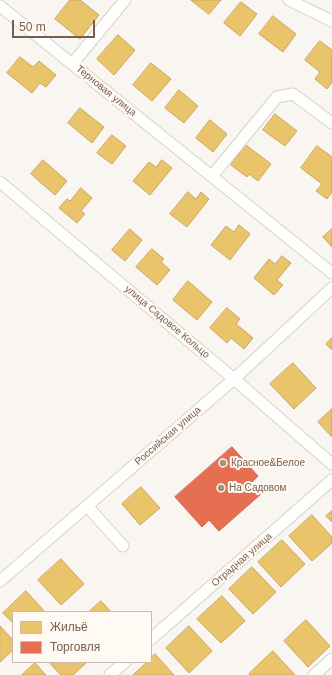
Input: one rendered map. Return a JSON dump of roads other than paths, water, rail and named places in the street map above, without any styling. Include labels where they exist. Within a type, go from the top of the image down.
[{"type":"street","points":[[73,64],[125,0]]},
{"type":"street","points":[[289,0],[332,21]]},
{"type":"street","name":"Терновая улица","points":[[0,6],[332,273]]},
{"type":"street","points":[[212,176],[277,97],[293,94],[332,123]]},
{"type":"street","name":"улица Садовое Кольцо","points":[[0,182],[234,379],[332,464]]},
{"type":"street","name":"Российская улица","points":[[0,581],[234,379],[332,288]]},
{"type":"street","name":"Отрадная улица","points":[[152,638],[332,480]]},
{"type":"street","points":[[87,506],[123,546]]},
{"type":"street","points":[[314,675],[332,659]]},
{"type":"street","points":[[110,675],[124,663]]},
{"type":"place","name":"Красное&Белое","points":[[223,463]]},
{"type":"place","name":"На Садовом","points":[[221,488]]}]
